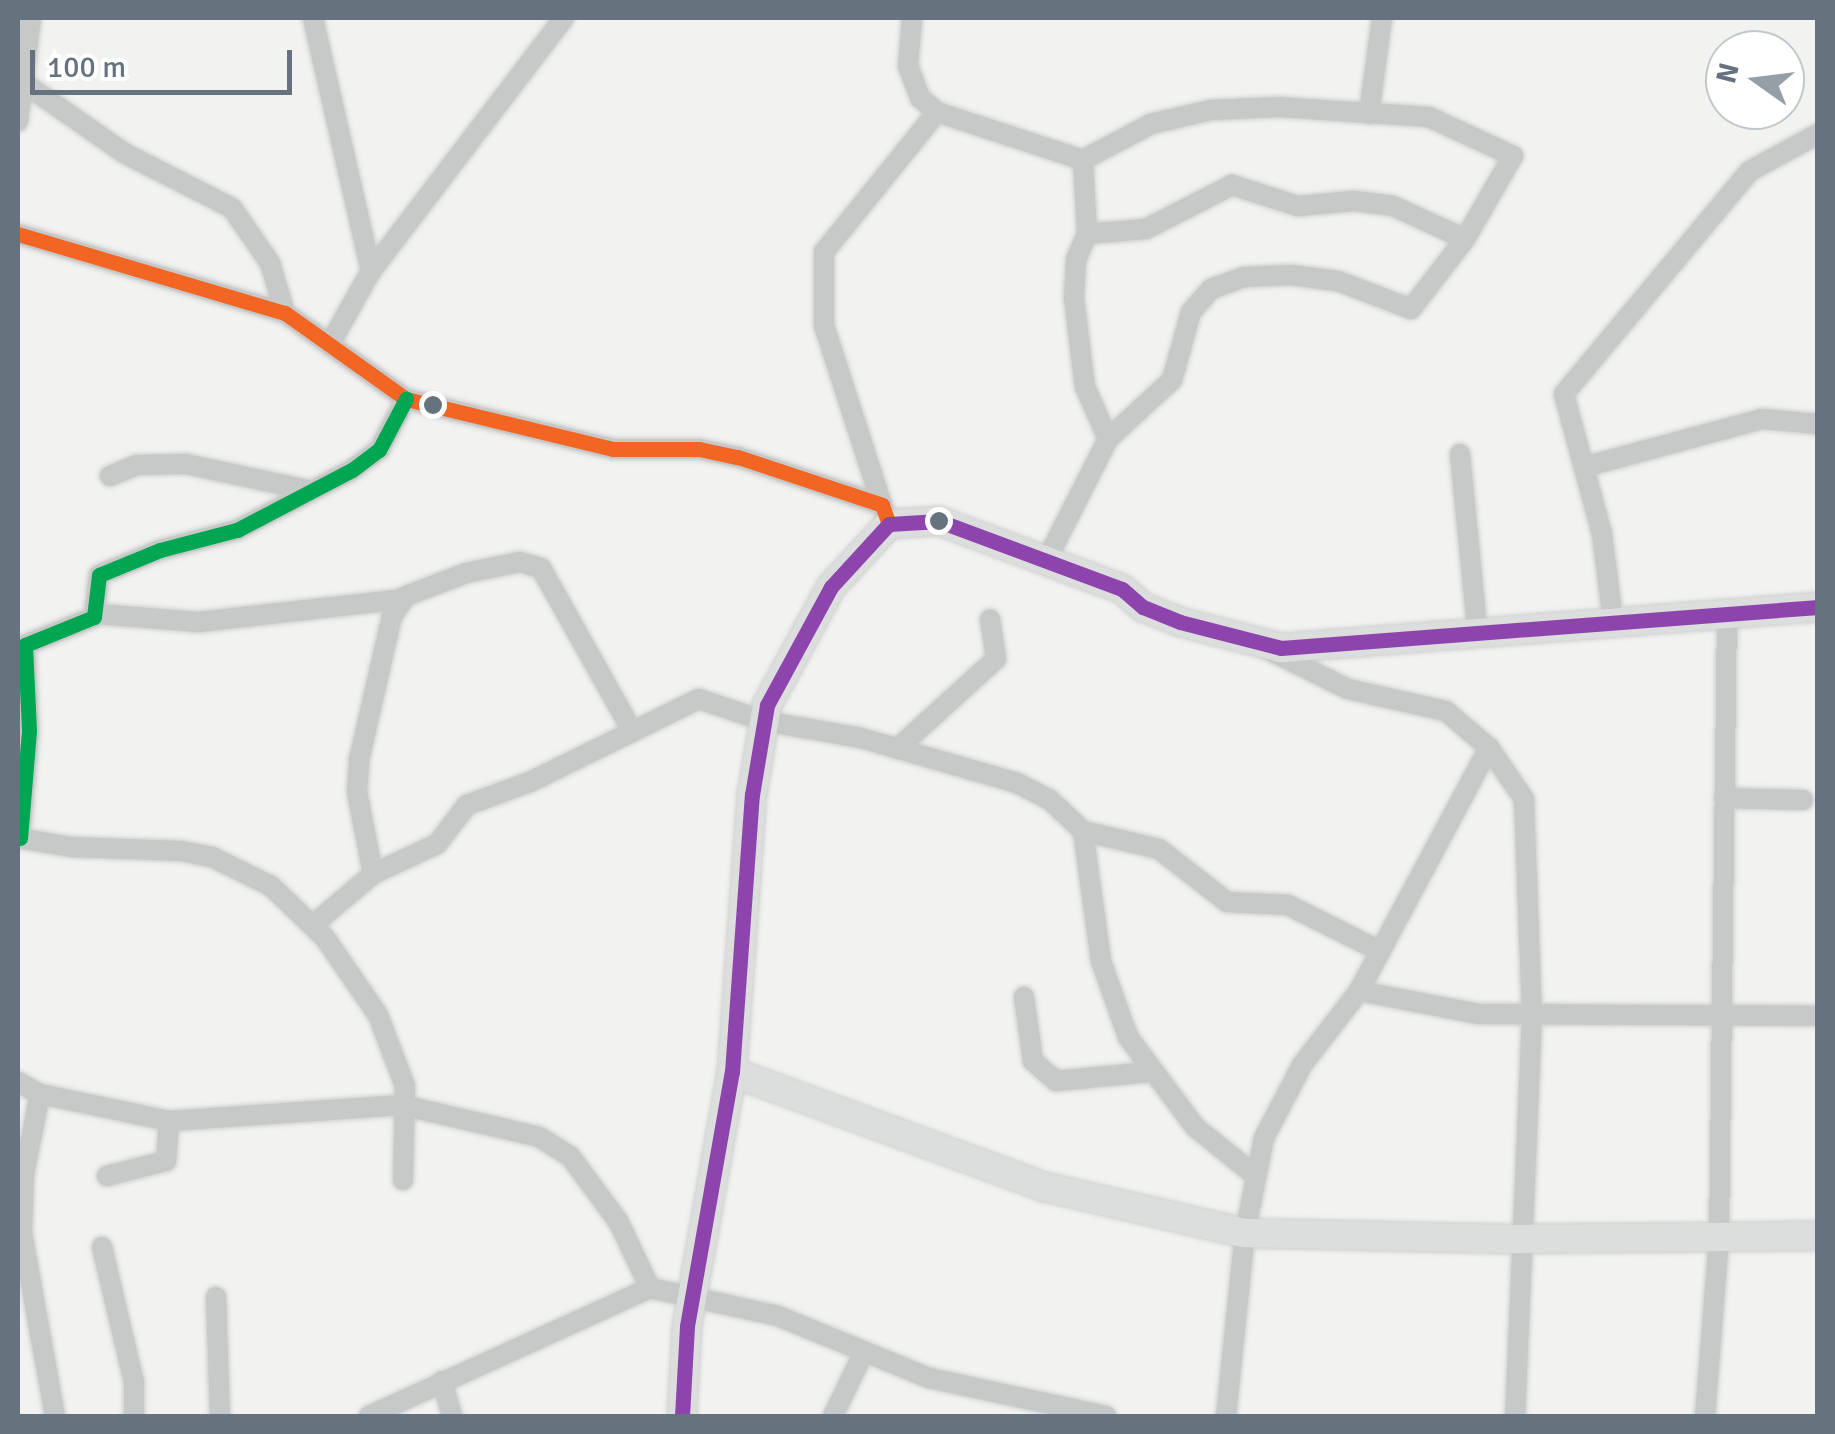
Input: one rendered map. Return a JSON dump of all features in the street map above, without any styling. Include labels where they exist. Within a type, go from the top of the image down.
[{"type":"main road","points":[[682,1416],[694,1296],[732,1072],[752,795],[764,721],[806,627],[885,514],[940,521],[1122,590],[1293,632],[1818,589]]},
{"type":"main road","points":[[1122,590],[1144,607],[1254,643],[1312,649],[1818,607]]},
{"type":"main road","points":[[732,1072],[1045,1188],[1245,1233],[1519,1240],[1818,1236]]},
{"type":"street","points":[[18,121],[20,81],[31,18]]},
{"type":"street","points":[[313,18],[371,271]]},
{"type":"street","points":[[331,342],[371,271],[564,18]]},
{"type":"street","points":[[912,18],[908,66],[920,98],[937,112],[1083,160],[1152,124],[1211,110],[1440,119],[1511,152],[1464,239],[1412,309],[1338,281],[1290,275],[1244,277],[1212,289],[1191,312],[1168,387],[1108,439],[1046,561]]},
{"type":"street","points":[[1369,114],[1382,18]]},
{"type":"street","points":[[20,81],[124,153],[232,208],[270,263],[285,313]]},
{"type":"street","points":[[885,514],[824,325],[824,252],[937,112]]},
{"type":"street","points":[[1611,605],[1602,534],[1561,403],[1568,386],[1750,171],[1818,134]]},
{"type":"street","points":[[1083,160],[1087,234],[1076,260],[1074,298],[1085,387],[1108,439]]},
{"type":"street","points":[[1087,234],[1146,229],[1232,185],[1298,206],[1354,201],[1393,206],[1464,239]]},
{"type":"street","points":[[18,234],[285,313],[331,342],[406,400],[613,449],[718,452],[885,514]]},
{"type":"street","points":[[97,614],[100,575],[160,550],[237,530],[379,450],[406,400]]},
{"type":"street","points":[[1584,467],[1762,419],[1818,424]]},
{"type":"street","points":[[1460,454],[1476,618]]},
{"type":"street","points":[[110,476],[137,464],[186,464],[307,490]]},
{"type":"street","points":[[403,1180],[399,1063],[378,1015],[313,925],[252,874],[212,857],[18,838],[29,730],[22,650],[97,614],[199,622],[403,599],[466,573],[520,562],[541,568],[632,731]]},
{"type":"street","points":[[374,874],[358,792],[359,760],[392,616],[403,599]]},
{"type":"street","points":[[1705,1416],[1719,1239],[1727,612]]},
{"type":"street","points":[[897,749],[996,659],[990,619]]},
{"type":"street","points":[[1254,643],[1334,684],[1446,711],[1489,748],[1518,782],[1528,813],[1532,1014],[1514,1416]]},
{"type":"street","points":[[313,925],[374,874],[436,844],[467,805],[699,699],[764,721],[897,749],[1029,788],[1083,831],[1159,850],[1227,902],[1288,905],[1380,950]]},
{"type":"street","points":[[1226,1416],[1245,1233],[1256,1176],[1281,1099],[1358,991],[1489,748]]},
{"type":"street","points":[[1724,798],[1803,800]]},
{"type":"street","points":[[1083,831],[1101,961],[1128,1038],[1195,1127],[1256,1176]]},
{"type":"street","points":[[1358,991],[1452,1012],[1724,1018],[1818,1016]]},
{"type":"street","points":[[1024,997],[1033,1062],[1056,1081],[1150,1072]]},
{"type":"street","points":[[18,1082],[40,1094],[169,1121],[402,1105],[559,1145],[618,1222],[650,1288]]},
{"type":"street","points":[[40,1094],[24,1174],[22,1233],[55,1416]]},
{"type":"street","points":[[107,1176],[166,1161],[169,1121]]},
{"type":"street","points":[[102,1247],[134,1382],[134,1416]]},
{"type":"street","points":[[369,1416],[650,1288],[778,1316],[929,1378],[1106,1416]]},
{"type":"street","points":[[216,1297],[220,1416]]},
{"type":"street","points":[[833,1416],[863,1354]]},
{"type":"street","points":[[442,1382],[452,1416]]},
{"type":"transit line","points":[[18,234],[285,313],[406,399],[613,449],[699,449],[738,457],[882,505],[889,524]]},
{"type":"transit line","points":[[20,838],[29,730],[25,645],[94,617],[99,575],[160,550],[237,530],[352,470],[379,450],[406,399]]},
{"type":"transit line","points":[[682,1416],[687,1326],[732,1072],[752,795],[767,705],[831,587],[889,524],[939,521],[1122,589],[1143,607],[1180,622],[1281,648],[1818,607]]}]
